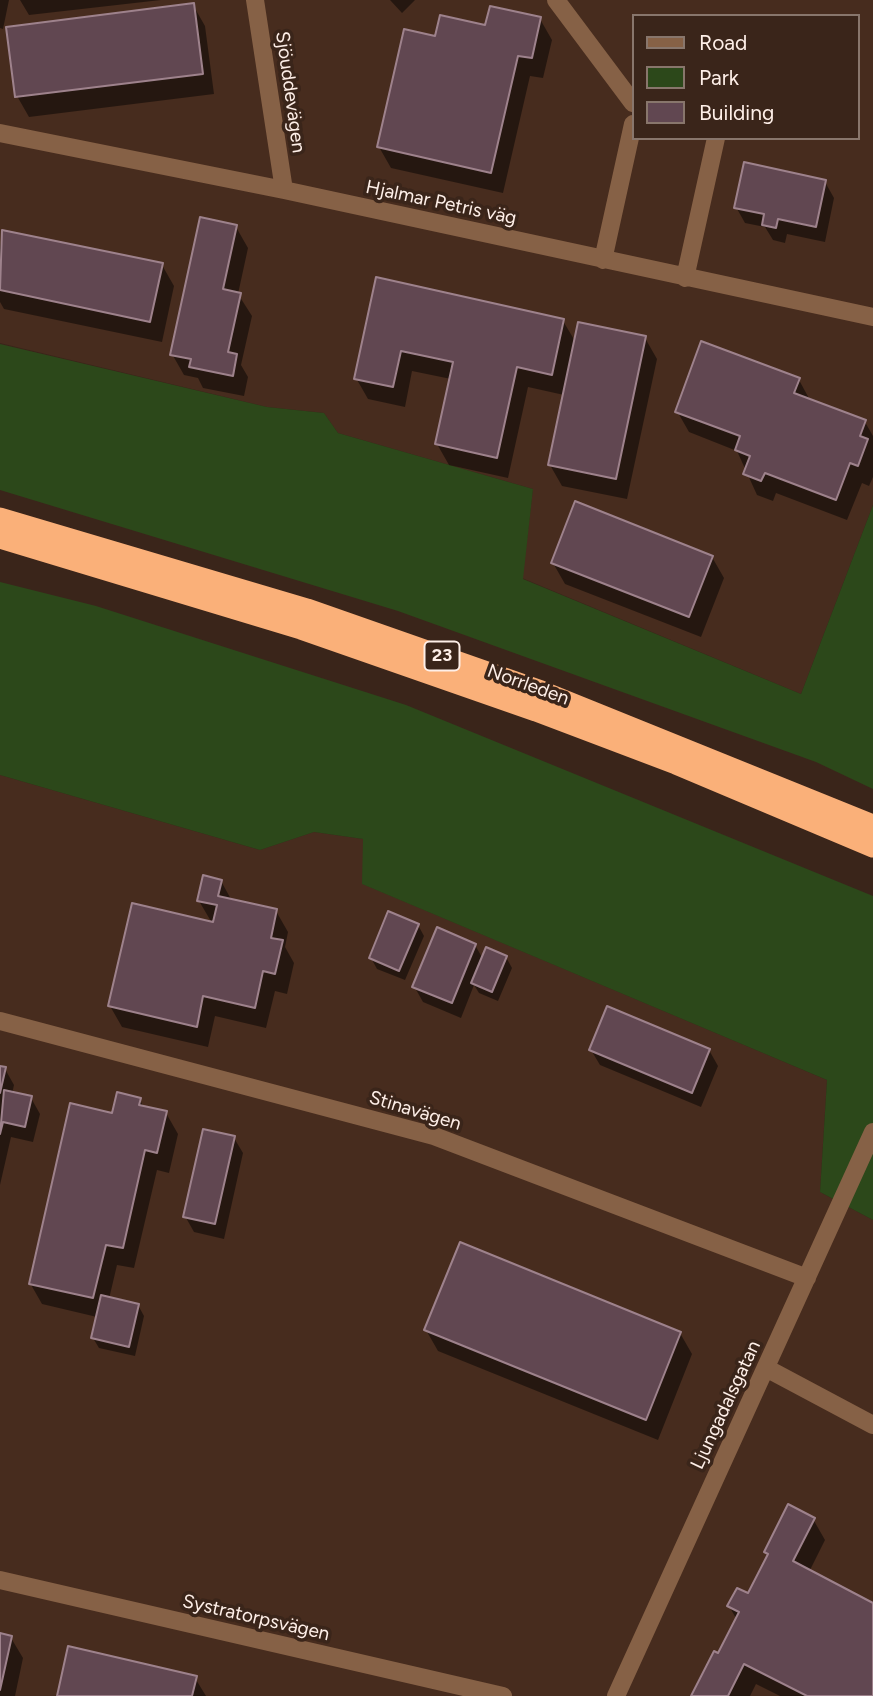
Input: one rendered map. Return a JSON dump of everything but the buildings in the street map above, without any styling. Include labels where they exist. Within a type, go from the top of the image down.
[{"type":"highway","name":"Norrleden","points":[[0,518],[307,610],[528,686],[873,825]]},
{"type":"highway","name":"Norrleden","points":[[0,538],[301,629],[536,711],[676,764],[873,847]]},
{"type":"street","name":"Sjöuddevägen","points":[[255,0],[284,190]]},
{"type":"street","points":[[556,0],[632,102]]},
{"type":"street","points":[[603,260],[632,129]]},
{"type":"street","name":"Hjalmar Petris väg","points":[[0,133],[284,190],[873,317]]},
{"type":"street","points":[[685,278],[716,140]]},
{"type":"street","name":"Stinavägen","points":[[0,1021],[434,1136],[807,1278]]},
{"type":"street","name":"Ljungadalsgatan","points":[[616,1696],[873,1132]]},
{"type":"street","points":[[766,1368],[873,1425]]},
{"type":"street","name":"Systratorpsvägen","points":[[0,1580],[503,1696]]},
{"type":"shaded area","points":[[0,0],[873,0],[873,505],[801,694],[522,578],[533,489],[338,433],[324,413],[267,407],[0,343]]},
{"type":"shaded area","points":[[0,775],[260,850],[314,832],[363,839],[363,884],[827,1080],[820,1192],[873,1220],[873,1696],[0,1696]]},
{"type":"green space","points":[[0,344],[267,407],[324,413],[338,433],[533,489],[523,579],[801,694],[873,505],[873,789],[816,762],[398,611],[0,490]]},
{"type":"green space","points":[[0,582],[96,606],[406,705],[873,896],[873,1220],[820,1192],[827,1080],[362,884],[363,839],[314,832],[260,850],[0,775]]}]
